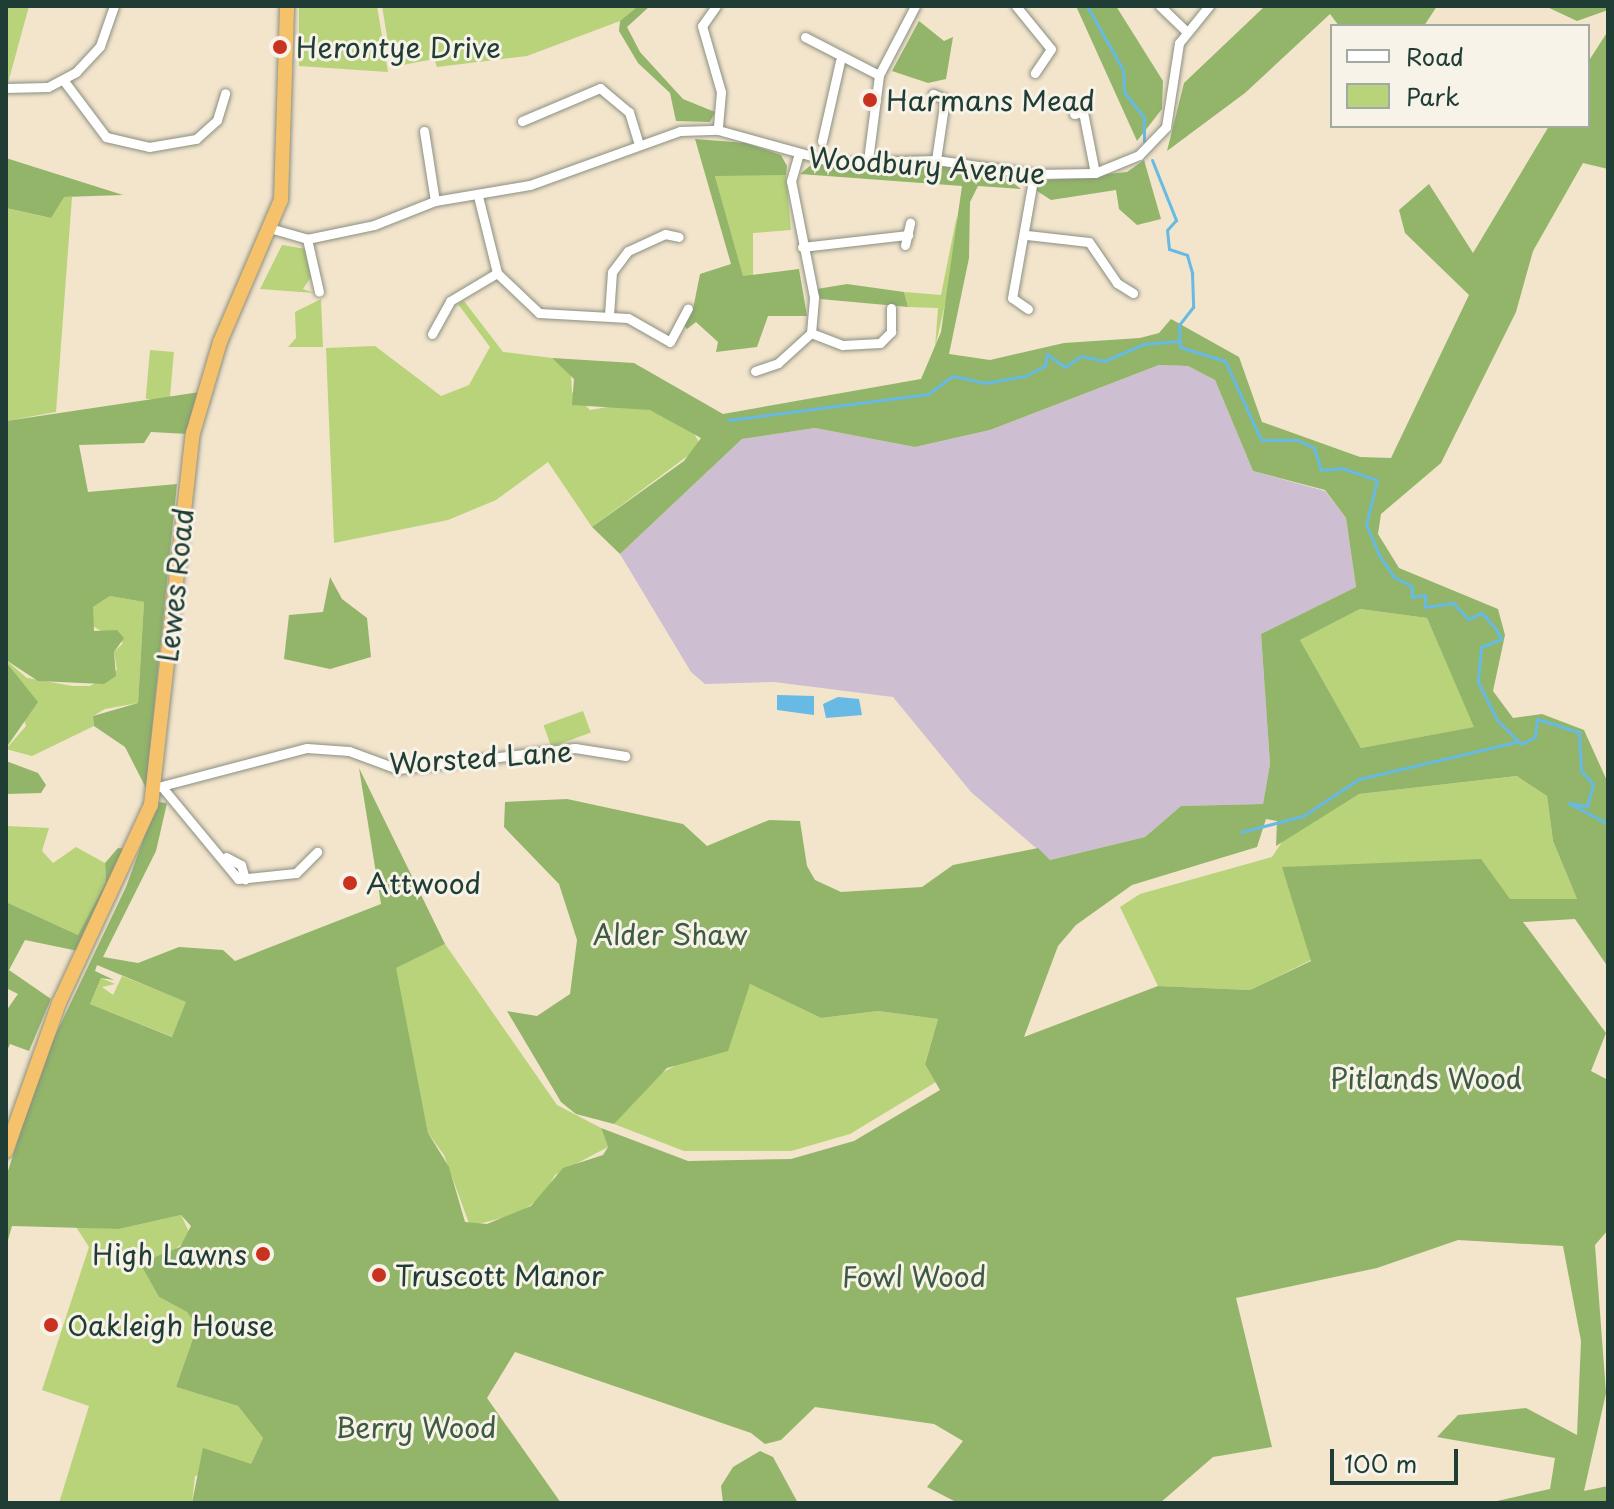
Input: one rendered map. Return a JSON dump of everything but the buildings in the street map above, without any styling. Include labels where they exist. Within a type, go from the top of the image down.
[{"type":"highway","name":"Lewes Road","points":[[6,1151],[59,1003],[137,846],[158,788],[193,433],[220,342],[273,229],[287,145],[287,6]]},
{"type":"street","points":[[6,88],[64,81],[94,56],[114,6]]},
{"type":"street","points":[[716,6],[702,26],[721,92],[718,130]]},
{"type":"street","points":[[868,160],[879,75],[913,9],[901,6]]},
{"type":"street","points":[[1016,6],[1051,49],[1035,73]]},
{"type":"street","points":[[1160,6],[1186,31],[1209,6]]},
{"type":"street","name":"Woodbury Avenue","points":[[273,229],[307,239],[374,225],[435,201],[530,185],[638,141],[718,130],[798,156],[936,160],[1034,174],[1095,173],[1139,155],[1166,127],[1186,31]]},
{"type":"street","points":[[805,37],[840,61],[879,75]]},
{"type":"street","points":[[822,141],[840,61]]},
{"type":"street","points":[[64,81],[106,137],[149,147],[196,139],[217,120],[225,93]]},
{"type":"street","points":[[522,121],[600,88],[629,112],[638,141]]},
{"type":"street","points":[[933,94],[945,99],[936,160]]},
{"type":"street","points":[[1074,114],[1083,112],[1095,173]]},
{"type":"street","points":[[424,131],[435,201]]},
{"type":"street","points":[[755,371],[778,363],[811,333],[814,297],[791,181],[798,156]]},
{"type":"street","points":[[1028,309],[1012,298],[1027,235],[1034,174]]},
{"type":"street","points":[[478,196],[497,273],[539,313],[609,315],[670,342],[688,308]]},
{"type":"street","points":[[802,247],[906,240],[910,223]]},
{"type":"street","points":[[609,315],[612,272],[628,251],[665,234],[679,237]]},
{"type":"street","points":[[1027,235],[1089,242],[1117,283],[1133,293]]},
{"type":"street","points":[[307,239],[315,287]]},
{"type":"street","points":[[432,334],[450,301],[497,273]]},
{"type":"street","points":[[811,333],[843,345],[880,343],[891,332],[891,308]]},
{"type":"street","name":"Worsted Lane","points":[[158,788],[307,748],[349,751],[398,769],[575,748],[625,756]]},
{"type":"street","points":[[158,788],[226,857],[231,876],[245,879],[296,873],[317,852]]},
{"type":"shaded area","points":[[1159,365],[1188,366],[1215,380],[1253,471],[1325,491],[1346,518],[1356,587],[1261,634],[1270,764],[1263,804],[1181,806],[1145,837],[1050,860],[971,792],[893,697],[774,682],[705,684],[691,672],[620,554],[742,439],[815,428],[915,447],[990,430]]},
{"type":"green space","points":[[6,6],[29,6],[8,83],[6,83]]},
{"type":"green space","points":[[299,6],[377,6],[388,72],[299,66]]},
{"type":"green space","points":[[382,6],[638,6],[620,21],[527,56],[437,67],[434,59],[392,67]]},
{"type":"green space","points":[[638,6],[650,6],[627,27],[640,52],[683,99],[715,112],[710,122],[676,121],[670,93],[638,63],[619,31],[620,21]]},
{"type":"green space","points":[[1076,6],[1116,6],[1163,81],[1162,109],[1137,141]]},
{"type":"green space","points":[[1265,6],[1437,6],[1425,24],[1338,24],[1330,14],[1245,93],[1167,151],[1184,83]]},
{"type":"green space","points":[[1545,6],[1608,6],[1608,10],[1577,21]]},
{"type":"green space","points":[[919,21],[944,41],[953,37],[946,79],[928,83],[892,71]]},
{"type":"green space","points":[[1608,31],[1608,169],[1583,163],[1533,251],[1516,312],[1441,463],[1381,514],[1378,534],[1399,568],[1498,609],[1505,635],[1493,691],[1513,718],[1542,714],[1584,730],[1608,783],[1608,967],[1575,919],[1523,922],[1606,1033],[1591,1071],[1608,1080],[1608,1230],[1595,1245],[1606,1393],[1584,1491],[1608,1486],[1608,1503],[1488,1503],[1550,1489],[1555,1458],[1437,1437],[1458,1415],[1526,1408],[1577,1435],[1581,1341],[1563,1246],[1458,1240],[1377,1268],[1236,1298],[1272,1447],[1213,1457],[1160,1503],[958,1503],[927,1487],[963,1441],[934,1424],[815,1407],[781,1440],[765,1444],[751,1433],[515,1352],[487,1398],[561,1503],[192,1503],[203,1448],[251,1464],[263,1438],[238,1406],[176,1387],[197,1327],[187,1312],[159,1297],[140,1263],[180,1247],[191,1226],[181,1215],[119,1229],[12,1226],[6,1247],[7,1174],[44,1059],[126,887],[157,802],[167,803],[156,851],[103,957],[138,963],[179,947],[223,950],[235,961],[381,904],[359,768],[445,944],[396,968],[428,1133],[449,1167],[465,1222],[487,1224],[531,1206],[563,1168],[603,1155],[608,1147],[601,1128],[688,1161],[791,1159],[854,1141],[940,1090],[925,1064],[938,1019],[878,1011],[821,1018],[750,984],[728,1051],[667,1068],[614,1124],[576,1114],[561,1102],[507,1011],[537,1016],[570,994],[577,940],[559,884],[504,827],[505,802],[567,799],[683,824],[707,846],[769,820],[800,821],[807,866],[815,880],[841,892],[922,887],[953,865],[1038,848],[1050,860],[1145,837],[1181,806],[1263,804],[1270,764],[1261,634],[1356,587],[1346,518],[1325,490],[1253,471],[1215,380],[1188,366],[1159,365],[990,430],[915,447],[815,428],[742,439],[620,554],[592,527],[684,461],[701,438],[650,410],[572,405],[574,379],[552,358],[634,363],[723,414],[921,379],[941,332],[962,186],[800,174],[811,165],[942,165],[1004,176],[1021,189],[978,186],[970,202],[969,258],[949,354],[990,360],[1064,343],[1140,338],[1159,333],[1171,319],[1239,357],[1262,422],[1360,457],[1391,458],[1469,295],[1405,233],[1399,210],[1429,184],[1473,253],[1548,128],[1590,128],[1590,59]],"holes":[[[1360,609],[1427,618],[1474,727],[1361,748],[1300,640]],[[1517,776],[1547,796],[1553,841],[1577,899],[1510,899],[1481,859],[1282,867],[1311,961],[1250,990],[1158,986],[1024,1037],[1058,946],[1076,925],[1132,885],[1257,847],[1266,819],[1277,821],[1276,846],[1359,794]],[[97,965],[186,1002],[172,1037],[90,1004],[101,978],[114,980],[95,971]]]},
{"type":"green space","points":[[695,139],[746,143],[781,155],[787,166],[786,175],[715,176],[743,276],[799,269],[807,316],[768,316],[757,347],[716,352],[718,342],[696,322],[687,329],[682,323],[693,309],[700,274],[731,264]]},
{"type":"green space","points":[[6,158],[123,195],[64,197],[51,218],[6,208]]},
{"type":"green space","points":[[1144,160],[1161,219],[1137,225],[1119,209],[1116,190],[1051,200],[1034,189],[1048,180],[1127,172]]},
{"type":"green space","points":[[747,170],[786,175],[791,230],[753,233],[753,276],[743,277],[715,176]]},
{"type":"green space","points":[[63,197],[72,197],[56,412],[6,421],[6,208],[50,218]]},
{"type":"green space","points":[[957,215],[956,256],[935,348],[938,308],[908,307],[904,292],[941,295]]},
{"type":"green space","points":[[282,245],[306,249],[311,277],[303,289],[314,293],[260,289]]},
{"type":"green space","points":[[847,284],[904,292],[908,307],[820,299],[817,289]]},
{"type":"green space","points":[[321,299],[323,347],[288,347],[296,338],[295,312]]},
{"type":"green space","points":[[464,301],[503,352],[552,358],[571,372],[572,392],[590,410],[626,404],[650,410],[691,428],[701,446],[592,527],[548,462],[496,500],[448,520],[334,543],[326,348],[375,346],[441,396],[469,385],[490,347],[458,304]]},
{"type":"green space","points":[[150,350],[174,352],[170,401],[146,399]]},
{"type":"green space","points":[[200,392],[188,434],[151,432],[144,443],[79,445],[88,492],[177,484],[146,788],[125,747],[94,726],[93,716],[138,703],[144,602],[110,596],[93,607],[94,631],[117,630],[124,638],[114,652],[116,676],[104,684],[38,681],[6,660],[6,421]]},
{"type":"green space","points":[[330,577],[342,599],[367,618],[371,657],[330,669],[284,659],[289,615],[323,612]]},
{"type":"green space","points":[[110,596],[144,602],[138,703],[105,709],[93,716],[94,726],[32,756],[6,749],[26,726],[6,660],[27,678],[73,686],[90,686],[117,670],[114,652],[123,643],[89,624],[93,607]]},
{"type":"green space","points":[[1360,609],[1427,618],[1475,727],[1361,748],[1300,640]]},
{"type":"green space","points":[[6,662],[38,702],[6,748]]},
{"type":"green space","points":[[583,711],[591,733],[551,747],[544,725]]},
{"type":"green space","points":[[6,761],[38,773],[46,785],[41,793],[6,794]]},
{"type":"green space","points":[[1518,776],[1547,796],[1553,841],[1577,899],[1510,899],[1283,867],[1311,960],[1250,990],[1158,986],[1120,907],[1140,894],[1272,857],[1286,836],[1359,794]]},
{"type":"green space","points":[[6,826],[49,828],[42,851],[53,863],[76,847],[105,863],[106,882],[78,935],[6,902]]},
{"type":"green space","points":[[118,848],[128,849],[78,951],[25,940],[9,970],[51,999],[29,1051],[10,1044],[6,1053],[6,1011],[18,994],[6,988],[6,902],[78,935],[106,882],[105,863]]},
{"type":"green space","points":[[445,944],[557,1105],[601,1128],[608,1147],[555,1175],[542,1197],[518,1214],[470,1226],[444,1155],[428,1133],[395,968]]},
{"type":"green space","points":[[122,976],[187,1002],[173,1037],[90,1004],[101,978],[115,984],[102,987],[113,995]]},
{"type":"green space","points":[[750,984],[821,1018],[878,1011],[938,1019],[925,1063],[936,1082],[850,1134],[791,1151],[684,1151],[614,1124],[652,1078],[729,1037]]},
{"type":"green space","points":[[181,1215],[191,1236],[166,1257],[141,1263],[159,1297],[187,1312],[197,1327],[176,1387],[238,1406],[263,1438],[251,1464],[195,1476],[192,1503],[59,1503],[89,1406],[42,1390],[89,1247],[76,1227],[119,1229]]},
{"type":"green space","points":[[760,1451],[773,1457],[798,1503],[723,1503],[721,1486],[733,1467]]},
{"type":"water","points":[[777,695],[814,696],[814,715],[777,710]]},
{"type":"water","points":[[838,697],[859,699],[862,715],[826,718],[823,704]]},
{"type":"waterway","points":[[1087,6],[1123,70],[1124,92],[1144,118],[1144,141]]},
{"type":"waterway","points":[[1152,160],[1176,220],[1167,230],[1169,249],[1187,255],[1192,273],[1193,307],[1179,325],[1180,347],[1225,361],[1261,440],[1298,440],[1314,448],[1321,470],[1342,468],[1377,480],[1366,524],[1379,555],[1394,577],[1412,586],[1412,597],[1425,595],[1425,607],[1453,603],[1468,619],[1482,613],[1496,629],[1501,639],[1481,647],[1478,682],[1497,720],[1521,744],[1535,737],[1537,719],[1579,732],[1581,771],[1593,784],[1587,806],[1569,803],[1608,824]]},
{"type":"waterway","points":[[728,420],[928,394],[953,376],[985,383],[1025,376],[1045,366],[1047,354],[1065,367],[1081,356],[1104,361],[1144,344],[1178,341]]},
{"type":"waterway","points":[[1241,832],[1303,816],[1359,779],[1516,742]]},
{"type":"place","name":"Herontye Drive","points":[[280,47]]},
{"type":"place","name":"Harmans Mead","points":[[870,100]]},
{"type":"place","name":"Attwood","points":[[350,883]]},
{"type":"place","name":"High Lawns","points":[[263,1254]]},
{"type":"place","name":"Truscott Manor","points":[[379,1275]]},
{"type":"place","name":"Oakleigh House","points":[[51,1325]]},
{"type":"park label","name":"Alder Shaw","points":[[670,934]]},
{"type":"park label","name":"Pitlands Wood","points":[[1426,1078]]},
{"type":"park label","name":"Fowl Wood","points":[[914,1276]]},
{"type":"park label","name":"Berry Wood","points":[[416,1427]]}]
